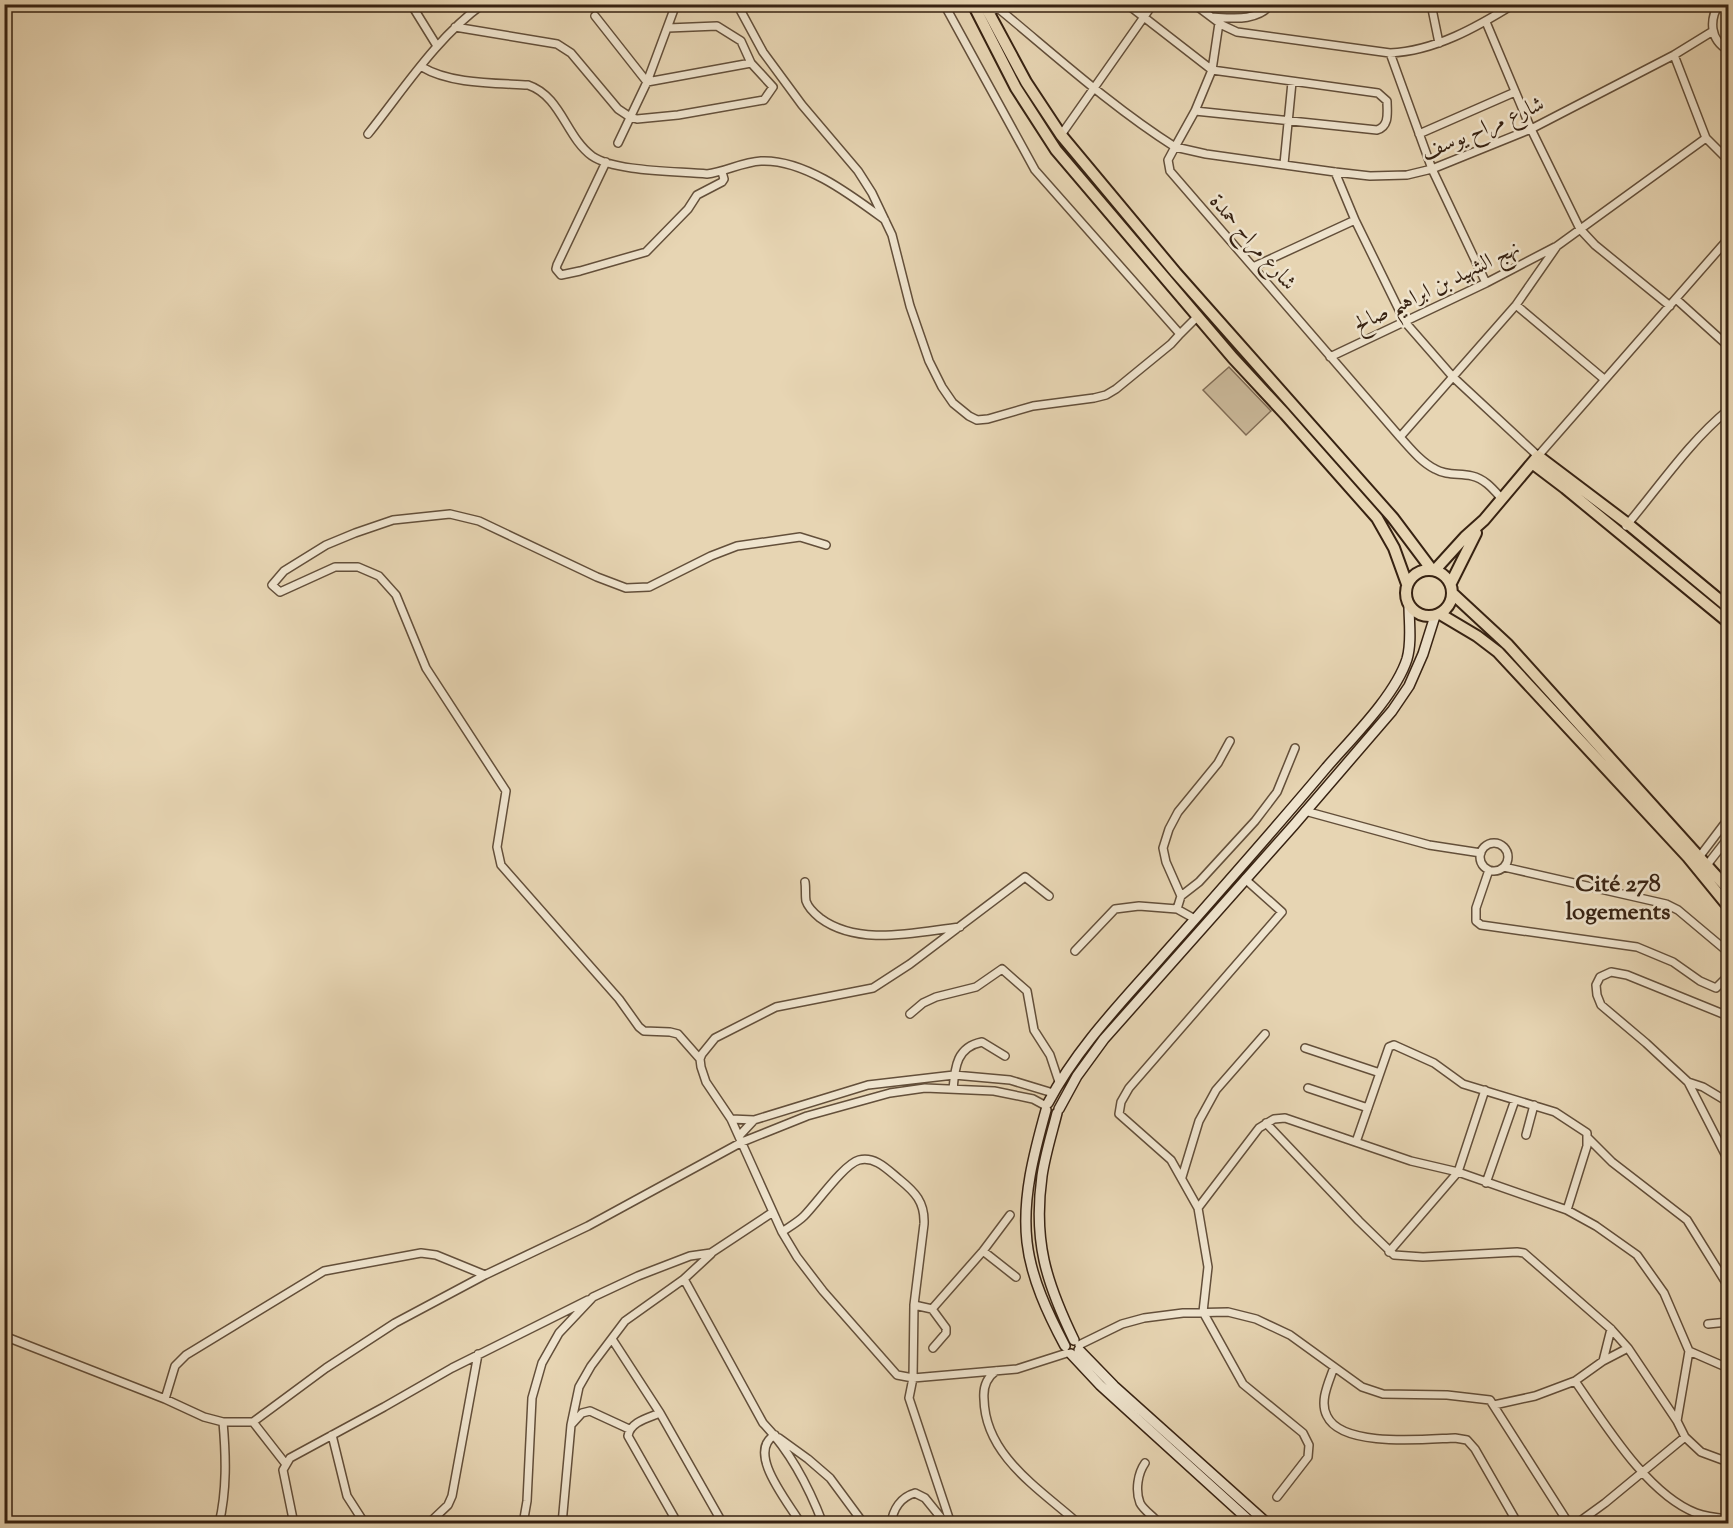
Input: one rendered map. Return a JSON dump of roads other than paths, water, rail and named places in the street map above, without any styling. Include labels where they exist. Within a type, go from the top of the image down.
[{"type":"main road","points":[[973,4],[1016,88],[1056,150],[1197,317],[1377,518],[1394,548],[1407,584],[1409,646],[1398,678],[1381,704],[1100,1027],[1059,1082],[1046,1106],[1030,1174],[1026,1205],[1027,1243],[1036,1280],[1049,1314],[1100,1385],[1253,1524]]},
{"type":"main road","points":[[990,8],[1026,82],[1061,135],[1176,273],[1393,518],[1434,570],[1444,575],[1452,589],[1508,645],[1728,889]]},
{"type":"main road","points":[[1407,584],[1420,571],[1434,570],[1484,520],[1535,459],[1721,605],[1728,621]]},
{"type":"main road","points":[[1268,1524],[1072,1348],[1046,1274],[1041,1251],[1039,1227],[1042,1173],[1058,1111],[1077,1076],[1104,1039],[1392,711],[1423,654],[1437,615],[1449,606],[1465,550],[1484,520]]},
{"type":"main road","points":[[1409,605],[1420,615],[1437,615],[1478,636],[1498,652],[1688,857],[1728,906]]},
{"type":"main road","points":[[1046,1106],[1056,1102],[1058,1111]]},
{"type":"street","points":[[411,4],[437,46]]},
{"type":"street","points":[[368,134],[437,46],[455,27],[483,4]]},
{"type":"street","points":[[618,143],[647,82],[676,4]]},
{"type":"street","points":[[737,4],[763,52],[802,105],[858,171],[886,221],[892,234],[910,306],[929,361],[953,403],[978,420],[1033,406],[1094,398],[1106,394],[1116,389],[1197,317]]},
{"type":"street","points":[[944,4],[1035,170],[1180,334]]},
{"type":"street","points":[[990,8],[1009,4]]},
{"type":"street","points":[[1127,4],[1212,70],[1378,93],[1387,101],[1386,122],[1383,128],[1377,130],[1195,111]]},
{"type":"street","points":[[1061,135],[1153,4]]},
{"type":"street","points":[[1194,4],[1209,17],[1237,32],[1390,53],[1412,51],[1439,43],[1486,22],[1514,4]]},
{"type":"street","points":[[1209,17],[1253,16],[1263,13],[1271,4]]},
{"type":"street","points":[[1431,4],[1439,43]]},
{"type":"street","points":[[1719,4],[1712,22],[1713,32],[1717,40],[1728,50]]},
{"type":"street","points":[[990,8],[1152,132],[1175,147],[1195,111],[1212,70],[1219,23]]},
{"type":"street","points":[[594,16],[647,82]]},
{"type":"street","points":[[1486,22],[1531,129],[1580,229],[1670,306]]},
{"type":"street","points":[[455,27],[557,45],[571,53],[618,109],[637,119],[659,118],[764,100],[773,87],[751,63],[741,41],[717,26],[668,28]]},
{"type":"street","name":"شارع مراح يوسف","points":[[1175,147],[1206,154],[1335,172],[1390,177],[1432,170],[1531,129],[1674,55],[1713,32]]},
{"type":"street","points":[[1390,53],[1432,170],[1486,283]]},
{"type":"street","points":[[1674,55],[1706,138],[1728,160]]},
{"type":"street","points":[[647,82],[751,63]]},
{"type":"street","points":[[422,67],[433,74],[450,78],[528,85],[537,88],[549,98],[590,155],[606,162],[622,167],[706,174],[722,172],[759,161],[792,165],[837,187],[886,221]]},
{"type":"street","points":[[1284,164],[1292,82]]},
{"type":"street","points":[[1419,134],[1515,92]]},
{"type":"street","points":[[1400,437],[1516,305],[1557,246],[1706,138]]},
{"type":"street","name":"شارع مراح حمدة","points":[[1175,147],[1168,160],[1170,171],[1400,437],[1426,464],[1446,474],[1470,475],[1480,478],[1489,484],[1502,499]]},
{"type":"street","points":[[606,162],[557,265],[556,269],[561,275],[580,272],[645,252],[688,209],[697,195],[722,182],[724,179],[722,172]]},
{"type":"street","points":[[1335,172],[1355,220],[1405,322],[1453,377],[1535,459],[1728,239]]},
{"type":"street","points":[[1253,267],[1355,220]]},
{"type":"street","name":"نهج الشهيد بن ابراهيم صالح","points":[[1330,357],[1486,283],[1557,246]]},
{"type":"street","points":[[1676,299],[1728,346]]},
{"type":"street","points":[[1516,305],[1604,379]]},
{"type":"street","points":[[1624,528],[1687,452],[1728,410]]},
{"type":"street","points":[[700,1059],[678,1034],[644,1031],[639,1027],[619,999],[501,865],[497,847],[506,791],[426,668],[396,595],[379,576],[358,567],[335,567],[280,592],[272,585],[284,571],[326,545],[355,533],[393,520],[450,514],[479,521],[597,577],[626,588],[649,587],[711,556],[737,546],[800,537],[826,545]]},
{"type":"street","points":[[1181,896],[1166,862],[1164,848],[1169,829],[1178,812],[1218,763],[1230,741]]},
{"type":"street","points":[[1177,909],[1181,896],[1199,882],[1277,792],[1295,748]]},
{"type":"street","points":[[1305,811],[1429,844],[1481,853]]},
{"type":"street","points":[[1700,856],[1728,819]]},
{"type":"street","points":[[1707,865],[1728,838]]},
{"type":"street","points":[[1500,844],[1508,853],[1508,861],[1504,867],[1497,871],[1489,870],[1481,861],[1481,853],[1488,845],[1500,844]]},
{"type":"street","points":[[1504,867],[1666,904],[1678,910],[1728,952]]},
{"type":"street","points":[[1489,870],[1476,908],[1476,921],[1480,925],[1637,947],[1673,962],[1711,987],[1716,988],[1728,976]]},
{"type":"street","points":[[1049,896],[1025,877],[961,927],[873,988],[776,1007],[716,1038],[702,1054],[700,1067],[706,1082],[741,1138],[782,1232],[823,1292],[897,1375],[913,1378],[1017,1370],[1072,1348],[1122,1324],[1163,1315],[1203,1311],[1228,1312],[1256,1319],[1290,1335],[1362,1387],[1383,1394],[1490,1400],[1569,1524]]},
{"type":"street","points":[[1245,879],[1282,912],[1129,1088],[1121,1102],[1119,1114],[1171,1160],[1198,1208],[1208,1267],[1203,1311],[1243,1384],[1303,1433],[1309,1445],[1308,1457],[1277,1497]]},
{"type":"street","points":[[805,882],[806,902],[814,914],[829,925],[849,933],[891,934],[961,927]]},
{"type":"street","points":[[1075,951],[1115,909],[1133,906],[1177,909],[1196,919]]},
{"type":"street","points":[[910,1014],[922,1004],[936,997],[976,987],[1002,969],[1027,991],[1034,1030],[1050,1056],[1059,1082]]},
{"type":"street","points":[[1728,1016],[1627,975],[1611,972],[1600,977],[1596,985],[1601,1005],[1688,1082],[1728,1160]]},
{"type":"street","points":[[1182,1177],[1199,1121],[1216,1090],[1264,1034]]},
{"type":"street","points":[[953,1089],[954,1075],[960,1056],[970,1044],[982,1042],[1005,1056]]},
{"type":"street","points":[[1356,1142],[1389,1047],[1394,1045],[1434,1063],[1463,1084],[1555,1112],[1584,1130],[1588,1138],[1612,1162],[1687,1220],[1728,1286]]},
{"type":"street","points":[[1305,1048],[1380,1073]]},
{"type":"street","points":[[731,1119],[754,1120],[868,1085],[954,1075],[1010,1080],[1053,1094]]},
{"type":"street","points":[[1688,1082],[1703,1087],[1728,1102]]},
{"type":"street","points":[[4,1336],[165,1399],[204,1417],[222,1422],[253,1422],[326,1368],[395,1323],[485,1275],[588,1226],[741,1138],[807,1116],[890,1093],[925,1088],[994,1090],[1034,1099],[1046,1106]]},
{"type":"street","points":[[1308,1088],[1368,1108]]},
{"type":"street","points":[[1389,1252],[1458,1172],[1485,1090]]},
{"type":"street","points":[[1486,1183],[1515,1100]]},
{"type":"street","points":[[1526,1135],[1534,1105]]},
{"type":"street","points":[[1198,1208],[1259,1128],[1266,1123],[1285,1118],[1411,1161],[1458,1172],[1567,1210],[1596,1226],[1637,1255],[1664,1293],[1689,1351],[1677,1421]]},
{"type":"street","points":[[741,1138],[754,1120]]},
{"type":"street","points":[[1266,1123],[1394,1255],[1423,1257],[1524,1253],[1611,1329],[1628,1348],[1677,1421],[1685,1437],[1701,1452],[1728,1462]]},
{"type":"street","points":[[1567,1210],[1588,1138]]},
{"type":"street","points":[[782,1232],[803,1218],[848,1166],[858,1160],[879,1162],[916,1194],[922,1203],[925,1212],[914,1305],[913,1378],[909,1398],[951,1524]]},
{"type":"street","points":[[562,1524],[571,1425],[579,1387],[591,1366],[624,1322],[684,1279],[711,1253],[773,1212]]},
{"type":"street","points":[[932,1309],[983,1251],[1010,1215]]},
{"type":"street","points":[[983,1251],[1017,1277]]},
{"type":"street","points":[[165,1399],[175,1366],[186,1355],[324,1271],[421,1253],[436,1255],[485,1275]]},
{"type":"street","points":[[294,1524],[283,1470],[290,1458],[478,1354],[593,1297],[638,1276],[690,1256],[711,1253]]},
{"type":"street","points":[[684,1279],[763,1423],[830,1478],[864,1524]]},
{"type":"street","points":[[523,1524],[527,1501],[532,1398],[542,1363],[560,1333],[593,1297]]},
{"type":"street","points":[[914,1305],[932,1309],[946,1328],[946,1333],[933,1348]]},
{"type":"street","points":[[1708,1323],[1728,1322]]},
{"type":"street","points":[[1603,1361],[1611,1329]]},
{"type":"street","points":[[612,1339],[660,1413],[723,1524]]},
{"type":"street","points":[[1494,1405],[1535,1396],[1575,1381],[1603,1361],[1628,1348]]},
{"type":"street","points":[[1689,1351],[1728,1368]]},
{"type":"street","points":[[428,1524],[448,1505],[452,1496],[478,1354]]},
{"type":"street","points":[[1334,1367],[1324,1397],[1326,1415],[1331,1422],[1339,1428],[1379,1439],[1455,1437],[1467,1440],[1518,1524]]},
{"type":"street","points":[[996,1371],[991,1374],[983,1388],[984,1407],[995,1442],[1008,1462],[1079,1524]]},
{"type":"street","points":[[971,1373],[983,1388]]},
{"type":"street","points":[[1575,1381],[1626,1454],[1642,1472],[1675,1501],[1695,1513],[1711,1518],[1728,1519]]},
{"type":"street","points":[[571,1425],[582,1413],[590,1411],[629,1430]]},
{"type":"street","points":[[629,1430],[660,1413]]},
{"type":"street","points":[[219,1524],[226,1456],[222,1422]]},
{"type":"street","points":[[253,1422],[285,1463]]},
{"type":"street","points":[[629,1430],[630,1442],[678,1524]]},
{"type":"street","points":[[332,1435],[347,1496],[365,1524]]},
{"type":"street","points":[[775,1435],[768,1438],[763,1456],[772,1479],[801,1524]]},
{"type":"street","points":[[775,1435],[811,1491],[823,1524]]},
{"type":"street","points":[[1576,1524],[1685,1437]]},
{"type":"street","points":[[1145,1463],[1140,1470],[1138,1495],[1141,1504],[1154,1522]]},
{"type":"street","points":[[891,1524],[897,1505],[907,1495],[915,1493],[925,1498],[946,1524]]},
{"type":"district","name":"Cité 278 logements","points":[[1618,897]]}]
